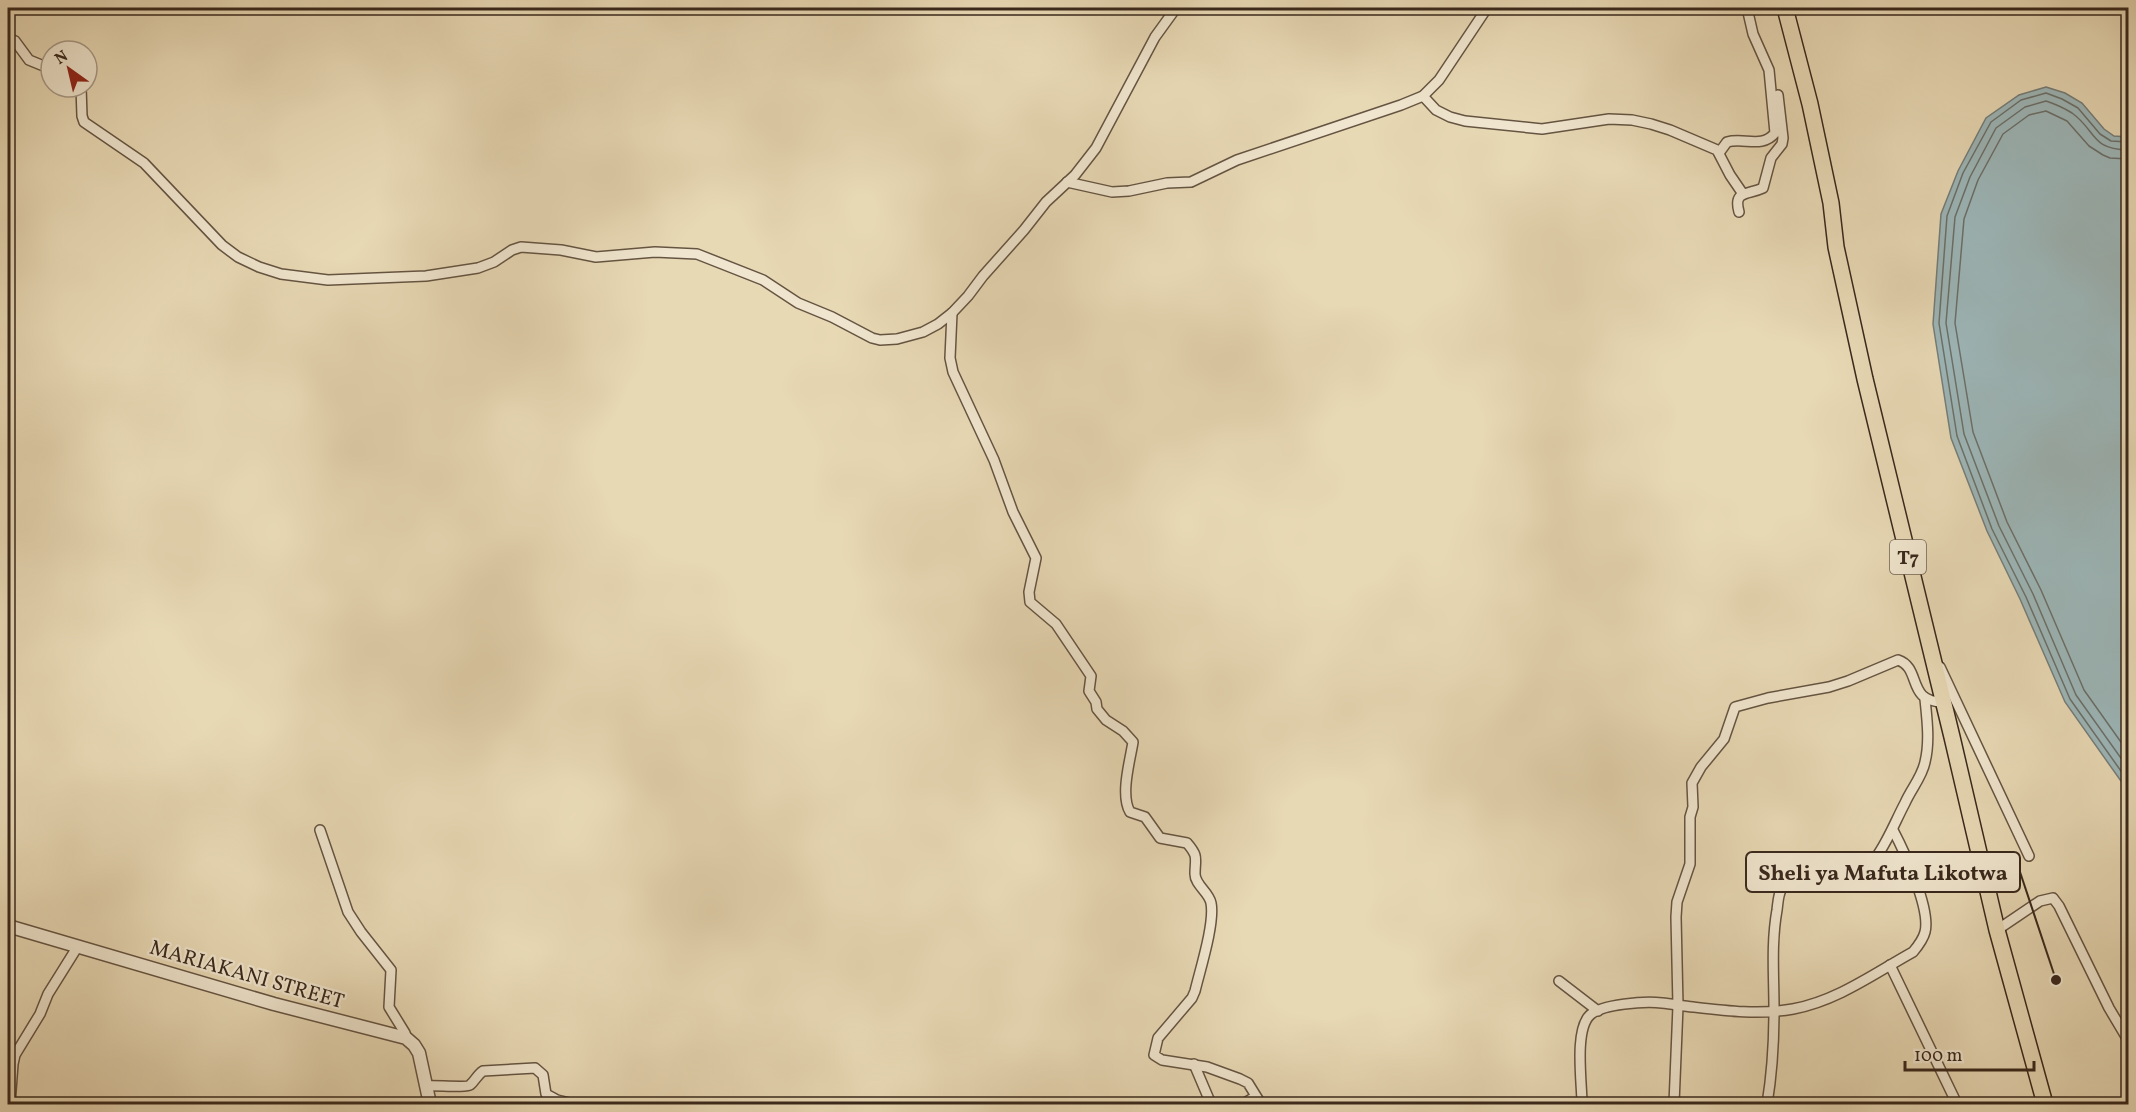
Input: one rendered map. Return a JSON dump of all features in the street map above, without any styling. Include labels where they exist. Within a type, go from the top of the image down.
[{"type":"highway","name":"T7","points":[[1785,8],[1831,203],[1836,247],[1848,306],[1997,930],[2045,1104]]},
{"type":"street","points":[[81,99],[84,122],[144,163],[222,245],[238,257],[281,274],[328,280],[426,276],[478,268],[521,247],[561,250],[596,257],[684,252],[697,254],[763,280],[798,303],[832,317],[872,338],[897,339],[923,332],[952,313],[1046,201],[1096,148],[1155,37],[1176,8]]},
{"type":"street","points":[[1066,182],[1112,192],[1167,183],[1191,182],[1248,156],[1423,96],[1438,80],[1486,8]]},
{"type":"street","points":[[1739,212],[1737,201],[1743,194],[1763,188],[1768,165],[1783,138],[1777,88],[1753,34],[1747,8]]},
{"type":"street","points":[[8,38],[15,41],[29,60],[39,64]]},
{"type":"street","points":[[1719,153],[1731,140],[1761,142],[1769,139],[1775,133],[1769,70]]},
{"type":"street","points":[[1423,96],[1436,110],[1466,121],[1542,129],[1609,119],[1652,124],[1713,148],[1719,153],[1743,194]]},
{"type":"street","points":[[952,313],[950,358],[953,372],[994,460],[1021,531],[1036,558],[1029,592],[1030,602],[1056,624],[1091,676],[1089,691],[1102,716],[1123,731],[1133,742],[1128,771],[1126,801],[1128,807],[1133,814],[1146,817],[1160,838],[1187,843],[1195,855],[1197,879],[1211,901],[1209,928],[1195,991],[1192,998],[1158,1038],[1154,1055],[1162,1060],[1207,1066],[1248,1083],[1258,1100],[1243,1104]]},
{"type":"street","points":[[1931,648],[1982,752],[2029,856]]},
{"type":"street","points":[[1674,1104],[1678,1006],[1676,917],[1677,902],[1690,864],[1692,783],[1701,767],[1724,739],[1735,707],[1768,698],[1829,687],[1898,660],[1908,666],[1917,688],[1925,699],[1927,723],[1925,762],[1893,830],[1864,872],[1836,884],[1794,881],[1783,886],[1773,930],[1774,1011],[1771,1081],[1767,1104]]},
{"type":"street","points":[[1925,699],[1943,702]]},
{"type":"street","points":[[320,830],[348,912],[391,970],[389,1007],[406,1038],[419,1053],[430,1104]]},
{"type":"street","points":[[1582,1104],[1581,1053],[1584,1026],[1589,1016],[1598,1011],[1629,1004],[1649,1003],[1748,1012],[1774,1011],[1811,1005],[1844,992],[1920,945],[1926,926],[1923,908],[1911,868],[1893,830]]},
{"type":"street","points":[[1997,930],[2040,902],[2053,898],[2109,1008],[2128,1040]]},
{"type":"street","name":"MARIAKANI STREET","points":[[8,926],[274,1004],[406,1038]]},
{"type":"street","points":[[10,1104],[15,1054],[78,946]]},
{"type":"street","points":[[1890,965],[1957,1104]]},
{"type":"street","points":[[1559,981],[1598,1011]]},
{"type":"street","points":[[1194,1064],[1211,1104]]},
{"type":"street","points":[[426,1086],[447,1084],[465,1087],[472,1084],[483,1071],[535,1068],[543,1075],[546,1094],[557,1100],[574,1104]]},
{"type":"water","points":[[2046,87],[2065,93],[2082,103],[2104,129],[2114,136],[2128,137],[2128,791],[2065,702],[2020,599],[1987,531],[1951,438],[1933,324],[1941,214],[1958,171],[1986,118],[2019,95]]},
{"type":"place","name":"Sheli ya Mafuta Likotwa","points":[[2056,980]]}]
